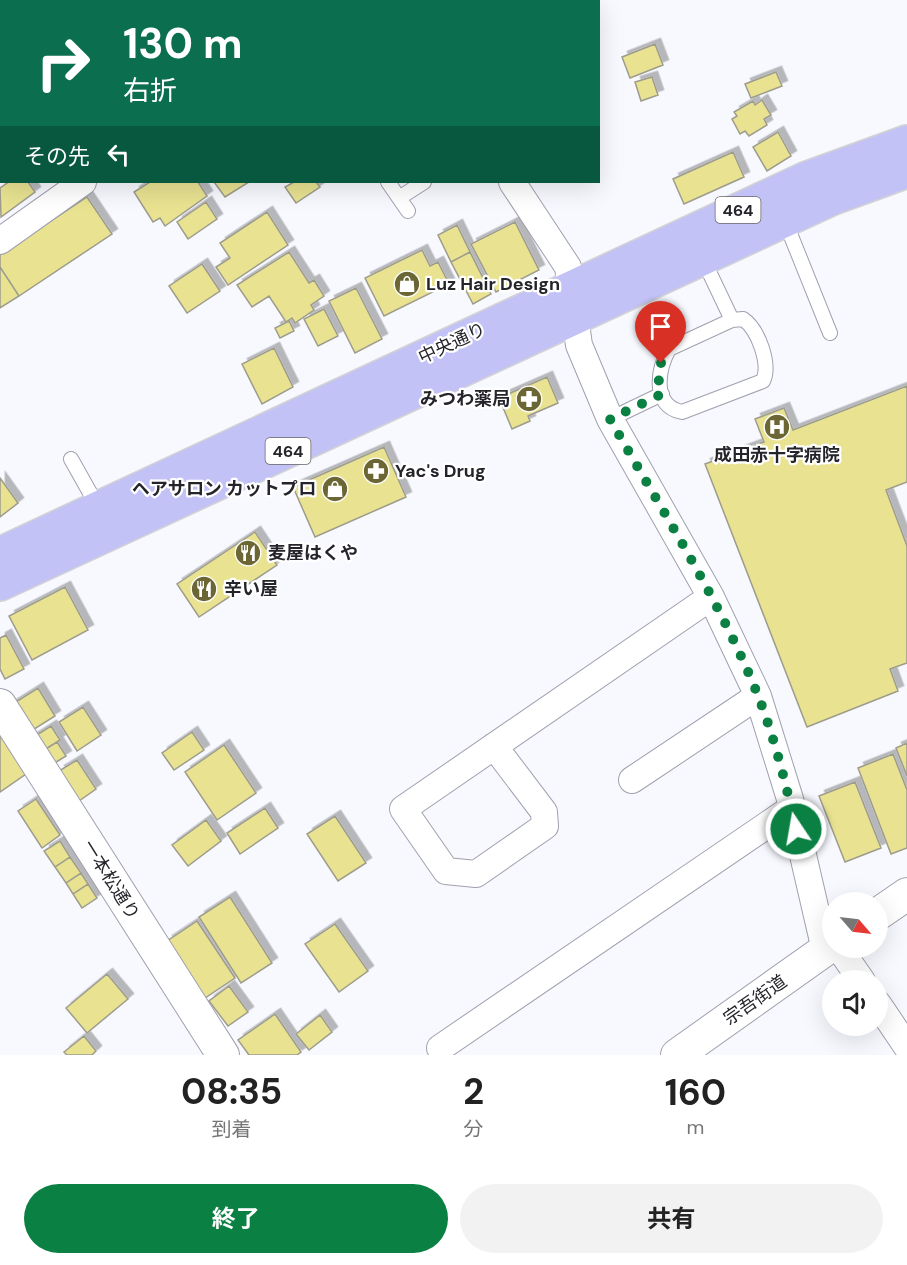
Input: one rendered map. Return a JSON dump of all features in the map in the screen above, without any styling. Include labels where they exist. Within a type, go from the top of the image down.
[{"type":"highway","name":"中央通り","points":[[0,584],[574,303],[805,179],[907,142]]},
{"type":"highway","name":"中央通り","points":[[0,554],[98,507],[574,303],[703,259],[833,198],[907,171]]},
{"type":"street","points":[[0,241],[82,183]]},
{"type":"street","points":[[513,183],[568,267],[579,345],[610,419],[711,597],[758,696],[822,913]]},
{"type":"street","points":[[494,746],[544,812],[545,826],[476,874],[446,872],[403,809],[494,746],[711,597]]},
{"type":"street","points":[[632,780],[758,696]]},
{"type":"street","name":"一本松通り","points":[[0,705],[223,1055]]},
{"type":"street","points":[[440,1048],[792,808]]},
{"type":"street","points":[[888,907],[907,894]]},
{"type":"street","name":"宗吾街道","points":[[677,1055],[822,955]]},
{"type":"street","points":[[841,958],[852,970]]},
{"type":"street","points":[[888,1019],[907,1047]]},
{"type":"lane","points":[[389,183],[408,211]]},
{"type":"lane","points":[[399,198],[422,183]]},
{"type":"lane","points":[[785,221],[830,333]]},
{"type":"lane","points":[[703,259],[732,320]]},
{"type":"lane","points":[[743,319],[751,324],[766,365],[763,381],[682,412],[676,411],[662,394],[658,377],[669,349],[732,320],[743,319]]},
{"type":"lane","points":[[610,419],[662,394]]},
{"type":"lane","points":[[71,459],[98,507]]},
{"type":"building","points":[[655,44],[663,65],[630,78],[622,57]]},
{"type":"building","points":[[776,72],[782,86],[751,98],[745,84]]},
{"type":"building","points":[[652,77],[658,95],[641,101],[635,82]]},
{"type":"building","points":[[762,100],[771,115],[764,119],[767,125],[749,136],[745,131],[740,134],[732,119],[737,116],[734,112],[753,101],[755,105]]},
{"type":"building","points":[[778,132],[791,156],[767,171],[753,147]]},
{"type":"building","points":[[733,152],[744,177],[684,204],[673,179]]},
{"type":"building","points":[[8,183],[29,183],[35,192],[1,217],[0,188]]},
{"type":"building","points":[[148,183],[199,183],[207,196],[165,226],[160,218],[153,222],[134,192]]},
{"type":"building","points":[[215,183],[247,183],[225,197]]},
{"type":"building","points":[[292,183],[317,183],[320,187],[296,203],[285,187]]},
{"type":"building","points":[[87,197],[112,234],[19,296],[0,267],[0,255]]},
{"type":"building","points":[[206,202],[217,219],[188,239],[177,222]]},
{"type":"building","points":[[267,212],[288,245],[228,285],[216,267],[230,258],[220,243]]},
{"type":"building","points":[[515,222],[539,270],[496,292],[471,244]]},
{"type":"building","points":[[457,225],[470,252],[451,262],[438,235]]},
{"type":"building","points":[[422,250],[430,266],[438,262],[449,284],[384,316],[365,278]]},
{"type":"building","points":[[289,252],[309,283],[314,280],[324,296],[311,305],[314,310],[295,323],[292,318],[286,322],[269,296],[252,307],[237,285]]},
{"type":"building","points":[[470,252],[491,294],[473,304],[451,262]]},
{"type":"building","points":[[202,264],[220,291],[187,313],[169,286]]},
{"type":"building","points":[[0,267],[19,296],[0,308]]},
{"type":"building","points":[[356,288],[382,339],[355,353],[329,301]]},
{"type":"building","points":[[324,309],[338,336],[318,346],[304,319]]},
{"type":"building","points":[[289,321],[294,331],[280,338],[275,328]]},
{"type":"building","points":[[274,348],[293,387],[262,404],[242,364]]},
{"type":"building","points":[[547,377],[558,403],[528,416],[530,421],[512,429],[499,398]]},
{"type":"building","points":[[907,386],[907,482],[886,490],[907,546],[907,663],[890,669],[898,691],[807,727],[705,464],[764,442],[755,419],[784,408],[793,430]]},
{"type":"building","points":[[384,447],[406,497],[315,537],[293,487]]},
{"type":"building","points":[[0,478],[18,503],[0,517]]},
{"type":"building","points":[[255,532],[277,565],[199,617],[177,584]]},
{"type":"building","points":[[65,587],[88,630],[32,660],[9,616]]},
{"type":"building","points":[[6,635],[24,669],[5,679],[0,669],[0,638]]},
{"type":"building","points":[[38,688],[55,716],[28,733],[11,705]]},
{"type":"building","points":[[83,707],[101,735],[77,751],[59,722]]},
{"type":"building","points":[[51,726],[60,740],[41,752],[32,738]]},
{"type":"building","points":[[192,732],[204,750],[174,770],[162,753]]},
{"type":"building","points":[[0,734],[26,774],[0,792]]},
{"type":"building","points":[[57,742],[66,756],[50,766],[41,752]]},
{"type":"building","points":[[907,743],[907,776],[896,748]]},
{"type":"building","points":[[224,745],[256,793],[217,820],[185,772]]},
{"type":"building","points":[[893,754],[907,790],[907,848],[891,854],[858,768]]},
{"type":"building","points":[[77,760],[96,789],[79,801],[59,771]]},
{"type":"building","points":[[855,782],[881,848],[845,862],[819,796]]},
{"type":"building","points":[[36,799],[60,835],[42,848],[18,811]]},
{"type":"building","points":[[265,808],[278,828],[240,854],[227,833]]},
{"type":"building","points":[[335,816],[366,863],[338,881],[307,834]]},
{"type":"building","points":[[206,820],[221,841],[188,866],[172,845]]},
{"type":"building","points":[[60,841],[70,857],[55,867],[44,851]]},
{"type":"building","points":[[70,857],[81,873],[66,883],[55,867]]},
{"type":"building","points":[[81,873],[88,884],[73,894],[66,883]]},
{"type":"building","points":[[88,884],[97,898],[82,908],[73,894]]},
{"type":"building","points":[[230,897],[272,963],[241,983],[199,917]]},
{"type":"building","points":[[197,921],[235,978],[205,998],[167,941]]},
{"type":"building","points":[[335,924],[368,971],[339,992],[305,944]]},
{"type":"building","points":[[107,974],[128,999],[87,1033],[66,1008]]},
{"type":"building","points":[[229,986],[248,1012],[228,1026],[209,1001]]},
{"type":"building","points":[[275,1014],[301,1052],[297,1055],[249,1055],[238,1040]]},
{"type":"building","points":[[320,1015],[332,1032],[309,1050],[296,1034]]},
{"type":"building","points":[[84,1036],[96,1051],[92,1055],[67,1055],[64,1052]]},
{"type":"place","name":"Luz Hair Design","points":[[407,284]]},
{"type":"place","name":"みつわ薬局","points":[[529,399]]},
{"type":"place","name":"成田赤十字病院","points":[[777,427]]},
{"type":"place","name":"Yac's Drug","points":[[376,471]]},
{"type":"place","name":"ヘアサロン カットプロ","points":[[335,489]]},
{"type":"place","name":"麦屋はくや","points":[[248,553]]},
{"type":"place","name":"辛い屋","points":[[204,589]]},
{"type":"route","points":[[661,363],[658,377],[662,394],[610,419],[711,597],[745,666],[758,696],[790,799],[796,829]]}]
